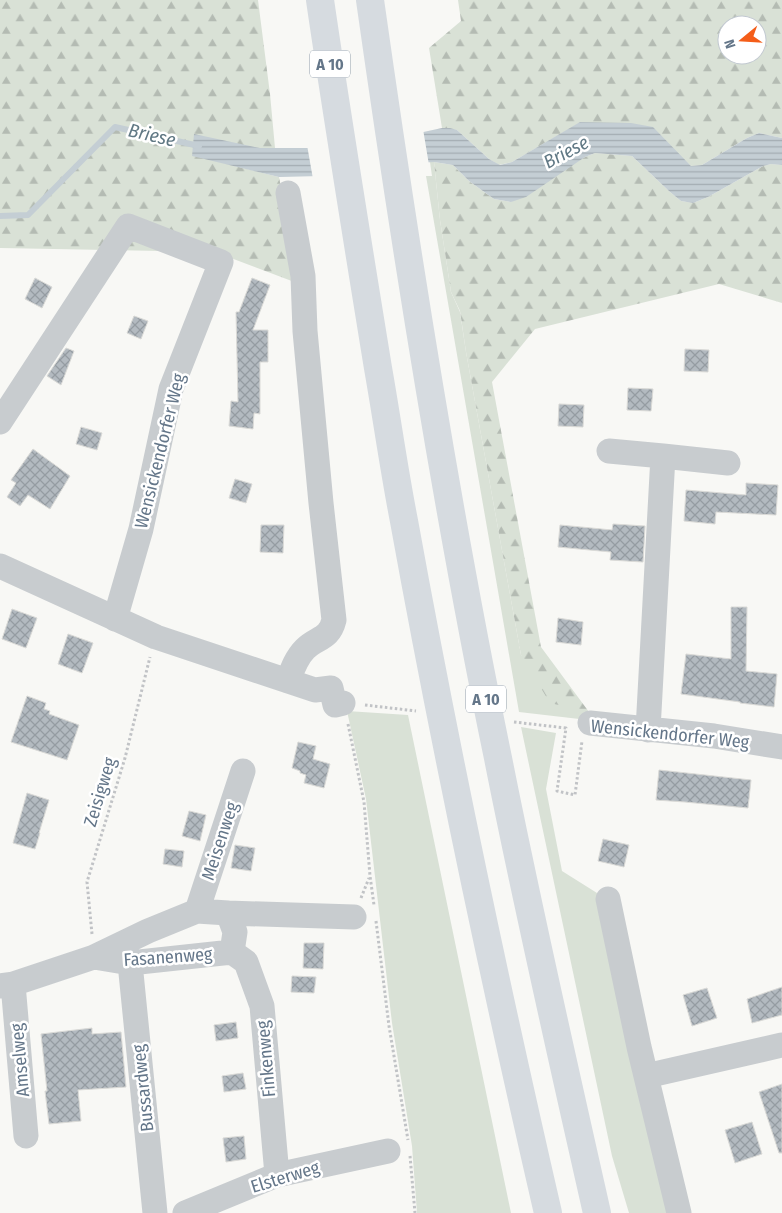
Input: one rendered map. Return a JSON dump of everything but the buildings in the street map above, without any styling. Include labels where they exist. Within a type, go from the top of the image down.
[{"type":"highway","name":"A 10","points":[[320,0],[348,188],[403,517],[435,688],[510,1047],[548,1213]]},
{"type":"highway","name":"A 10","points":[[370,0],[396,182],[455,534],[493,737],[542,970],[597,1213]]},
{"type":"street","points":[[288,193],[302,276],[305,331],[321,503],[334,620],[332,629],[324,637],[312,643],[303,651],[288,681]]},
{"type":"street","name":"Wensickendorfer Weg","points":[[0,422],[128,226],[221,262],[171,389],[141,529],[115,619]]},
{"type":"street","points":[[609,451],[728,463]]},
{"type":"street","points":[[648,730],[663,456]]},
{"type":"street","points":[[0,566],[156,637],[315,690],[331,688],[335,705],[343,703]]},
{"type":"street","name":"Wensickendorfer Weg","points":[[590,723],[714,736],[782,746]]},
{"type":"street","name":"Meisenweg","points":[[197,911],[243,771]]},
{"type":"street","points":[[608,898],[646,1076],[679,1213]]},
{"type":"street","name":"Fasanenweg","points":[[7,985],[94,958],[148,931],[197,911],[354,917]]},
{"type":"street","name":"Fasanenweg","points":[[94,958],[130,963],[232,952],[235,932],[228,913]]},
{"type":"street","name":"Finkenweg","points":[[232,952],[246,962],[262,1006],[277,1175]]},
{"type":"street","name":"Bussardweg","points":[[130,963],[155,1213]]},
{"type":"street","name":"Amselweg","points":[[7,985],[26,1136]]},
{"type":"street","points":[[646,1076],[782,1045]]},
{"type":"street","name":"Elsterweg","points":[[185,1213],[277,1175],[402,1151]]},
{"type":"path","name":"Zeisigweg","points":[[94,958],[87,882],[125,758],[156,637]]},
{"type":"path","points":[[343,703],[364,802],[370,876],[388,1016],[402,1151],[415,1213]]},
{"type":"path","name":"Wensickendorfer Weg","points":[[542,725],[566,728],[557,791],[576,795],[583,722],[590,723]]},
{"type":"green space","points":[[0,0],[258,0],[275,148],[192,155],[279,177],[292,243],[297,283],[215,252],[0,248]]},
{"type":"green space","points":[[458,0],[782,0],[782,138],[759,133],[747,138],[702,165],[691,166],[678,154],[581,122],[512,162],[499,165],[489,159],[457,130],[442,128],[429,48],[461,21]]},
{"type":"green space","points":[[595,153],[632,156],[681,201],[693,203],[708,197],[763,166],[771,164],[782,165],[782,303],[719,284],[535,329],[492,382],[541,647],[589,712],[550,703],[521,655],[460,311],[451,292],[440,220],[434,162],[453,165],[469,181],[494,199],[511,202],[585,157]]},
{"type":"green space","points":[[430,162],[434,162],[440,220],[451,292],[460,312],[521,655],[589,712],[588,720],[519,712],[426,176],[432,176]]},
{"type":"green space","points":[[347,711],[408,715],[511,1213],[417,1213],[412,1146],[392,1023],[366,799]]},
{"type":"green space","points":[[521,727],[556,733],[546,789],[562,871],[597,893],[610,892],[682,1213],[629,1213],[612,1156]]},
{"type":"water","points":[[580,122],[631,123],[653,127],[691,166],[702,165],[747,138],[759,133],[782,138],[782,165],[771,164],[763,166],[708,197],[693,203],[681,201],[632,156],[595,153],[585,157],[526,197],[511,202],[494,199],[469,181],[453,165],[434,162],[321,176],[279,177],[192,156],[194,134],[260,148],[319,148],[450,128],[457,130],[489,159],[500,165],[512,162]]},
{"type":"pier","points":[[423,129],[429,165],[313,179],[307,145],[396,135]]},
{"type":"waterway","name":"Briese","points":[[0,216],[28,215],[115,127],[199,146]]}]
